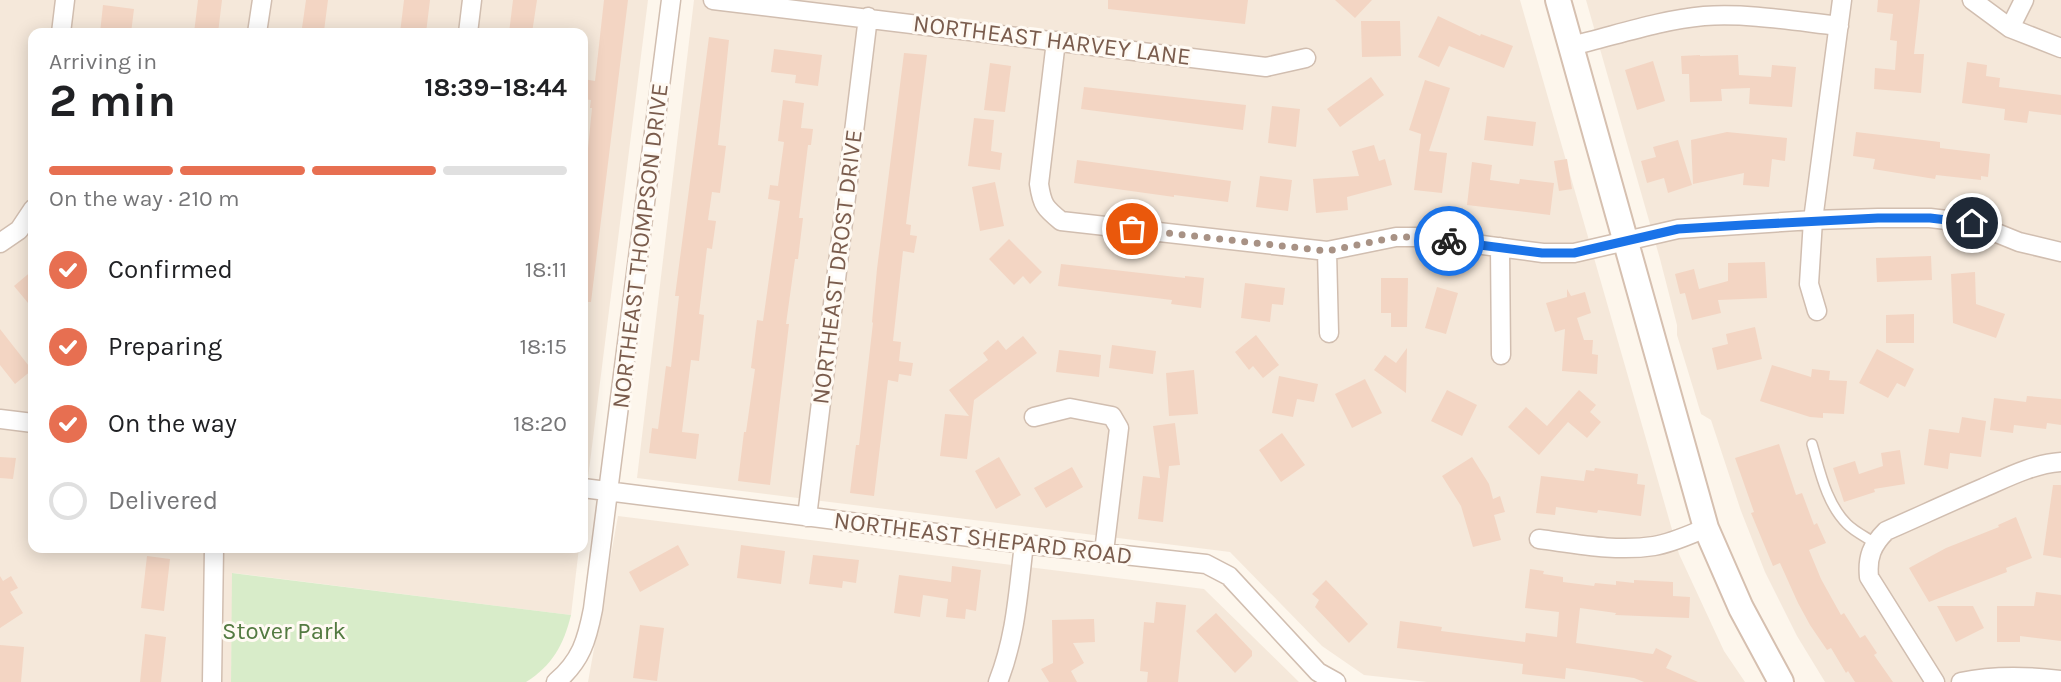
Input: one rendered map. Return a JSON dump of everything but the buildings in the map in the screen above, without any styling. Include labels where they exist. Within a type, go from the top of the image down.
[{"type":"main road","points":[[1558,0],[1706,528],[1741,608],[1781,682]]},
{"type":"street","points":[[62,28],[65,0]]},
{"type":"street","points":[[258,28],[262,0]]},
{"type":"street","points":[[469,28],[472,0]]},
{"type":"street","name":"NORTHEAST THOMPSON DRIVE","points":[[556,682],[569,671],[587,640],[593,609],[671,0]]},
{"type":"street","name":"NORTHEAST HARVEY LANE","points":[[713,0],[1266,66],[1306,58]]},
{"type":"street","points":[[1817,311],[1809,284],[1813,220],[1842,0]]},
{"type":"street","points":[[1972,0],[2010,28],[2061,48]]},
{"type":"street","points":[[2010,28],[2024,0]]},
{"type":"street","points":[[1571,46],[1702,16],[1743,15],[1839,26]]},
{"type":"street","name":"NORTHEAST DROST DRIVE","points":[[807,517],[868,17]]},
{"type":"street","points":[[1056,41],[1039,184],[1046,209],[1061,220],[1327,251],[1396,237],[1422,237],[1542,253],[1574,253],[1678,229],[1813,220],[1950,220],[1972,223],[2019,242],[2061,252]]},
{"type":"street","points":[[0,243],[19,230],[28,216]]},
{"type":"street","points":[[1500,247],[1501,355]]},
{"type":"street","points":[[1327,251],[1329,333]]},
{"type":"street","points":[[1034,417],[1070,408],[1112,416],[1119,428],[1104,552]]},
{"type":"street","points":[[0,419],[28,422]]},
{"type":"street","points":[[1935,682],[1870,577],[1870,551],[1886,531],[2028,469],[2061,462]]},
{"type":"street","name":"NORTHEAST SHEPARD ROAD","points":[[588,489],[1024,544],[1206,564],[1229,576],[1318,672],[1336,682]]},
{"type":"street","points":[[1539,539],[1637,548],[1673,541],[1706,528]]},
{"type":"street","points":[[998,682],[1008,656],[1015,623],[1024,544]]},
{"type":"street","points":[[212,682],[214,553]]},
{"type":"street","points":[[1961,682],[1984,677],[2032,676],[2061,680]]},
{"type":"lane","points":[[1811,444],[1833,507],[1848,525],[1875,543]]},
{"type":"shaded area","points":[[0,0],[648,0],[588,478],[588,28],[28,28],[28,553],[578,553],[571,615],[233,573],[231,682],[0,682]]},
{"type":"shaded area","points":[[694,0],[1520,0],[1679,554],[1724,651],[1745,682],[1427,682],[1364,675],[1322,646],[1230,552],[637,478]]},
{"type":"shaded area","points":[[1586,0],[2061,0],[2061,682],[1825,682],[1797,636],[1765,572],[1741,511],[1711,420],[1701,414]]},
{"type":"shaded area","points":[[618,516],[1204,589],[1299,682],[588,682]]},
{"type":"green space","name":"Stover Park","points":[[232,573],[571,615],[556,653],[543,669],[526,682],[231,682]]},
{"type":"way so far","points":[[1132,229],[1327,251],[1396,237],[1449,241]]},
{"type":"route","points":[[1449,241],[1542,253],[1574,253],[1678,229],[1878,218],[1930,218],[1972,223]]}]
